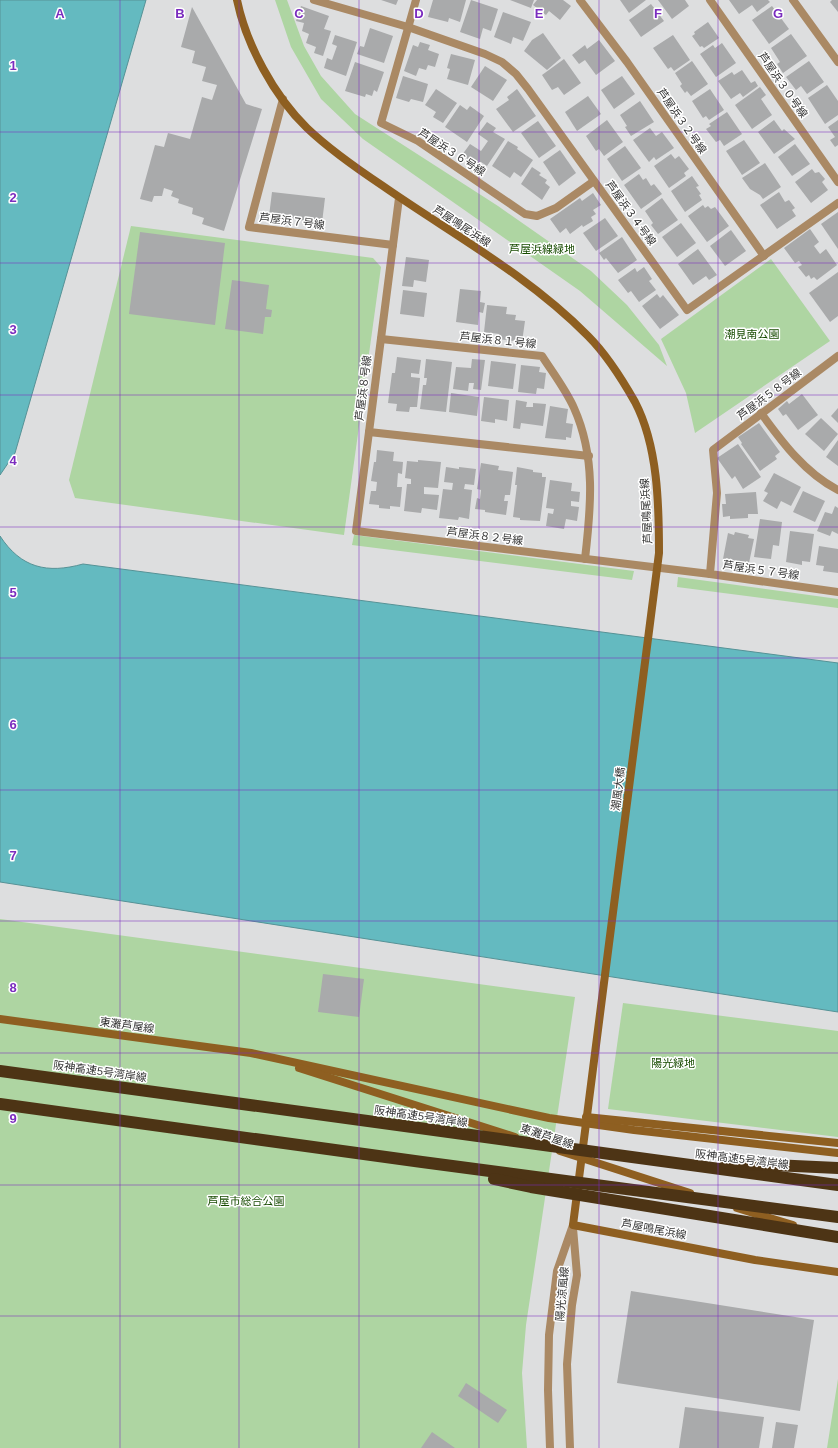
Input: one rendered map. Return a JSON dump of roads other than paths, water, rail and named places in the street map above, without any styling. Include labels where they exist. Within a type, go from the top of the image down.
[{"type":"highway","name":"阪神高速5号湾岸線","points":[[0,1071],[838,1185]]},
{"type":"highway","points":[[0,1104],[838,1217]]},
{"type":"highway","points":[[639,1159],[838,1168]]},
{"type":"highway","points":[[422,1162],[531,1187],[838,1238]]},
{"type":"main road","name":"芦屋鳴尾浜線","points":[[237,0],[245,29],[263,68],[283,99],[306,127],[348,163],[512,272],[549,300],[589,336],[612,365],[635,403],[650,445],[657,486],[659,553]]},
{"type":"main road","name":"潮風大橋","points":[[586,1117],[659,553]]},
{"type":"main road","name":"東灘芦屋線","points":[[0,1019],[250,1053],[549,1118],[634,1130],[838,1153]]},
{"type":"main road","name":"東灘芦屋線","points":[[250,1053],[718,1202],[838,1238]]},
{"type":"main road","points":[[573,1225],[586,1117],[838,1143]]},
{"type":"main road","name":"芦屋鳴尾浜線","points":[[573,1225],[756,1260],[838,1272]]},
{"type":"street","name":"芦屋浜３４号線","points":[[314,0],[408,27],[485,54],[502,62],[516,74],[528,89],[687,310],[838,203]]},
{"type":"street","points":[[408,27],[416,0]]},
{"type":"street","name":"芦屋浜３２号線","points":[[580,0],[627,62],[764,256]]},
{"type":"street","name":"芦屋浜３０号線","points":[[710,0],[838,182]]},
{"type":"street","points":[[794,0],[838,62]]},
{"type":"street","name":"芦屋浜３６号線","points":[[408,27],[382,123],[418,141],[525,214],[537,216],[556,208],[594,181]]},
{"type":"street","name":"芦屋浜７号線","points":[[283,99],[249,227],[393,245]]},
{"type":"street","name":"芦屋浜８号線","points":[[399,198],[369,432],[589,456]]},
{"type":"street","name":"芦屋浜８１号線","points":[[381,339],[542,356],[574,407],[583,431],[589,456],[591,500],[585,559]]},
{"type":"street","name":"芦屋浜５８号線","points":[[713,450],[837,357]]},
{"type":"street","points":[[761,413],[779,438],[804,466],[838,490]]},
{"type":"street","name":"芦屋浜８２号線","points":[[369,432],[356,531],[710,574]]},
{"type":"street","name":"芦屋浜５７号線","points":[[713,450],[717,493],[710,574],[838,592]]},
{"type":"street","name":"陽光涼風線","points":[[550,1448],[548,1390],[549,1335],[557,1271],[573,1225]]},
{"type":"street","name":"陽光涼風線","points":[[570,1448],[567,1364],[572,1305],[577,1275],[573,1225]]},
{"type":"water","points":[[0,0],[146,0],[15,453],[0,475]]},
{"type":"water","points":[[0,536],[8,547],[26,562],[46,568],[70,567],[83,564],[838,663],[838,1012],[0,882]]},
{"type":"park label","name":"芦屋浜線緑地","points":[[542,249]]},
{"type":"park label","name":"潮見南公園","points":[[752,334]]},
{"type":"park label","name":"陽光緑地","points":[[673,1063]]},
{"type":"park label","name":"芦屋市総合公園","points":[[246,1201]]}]
